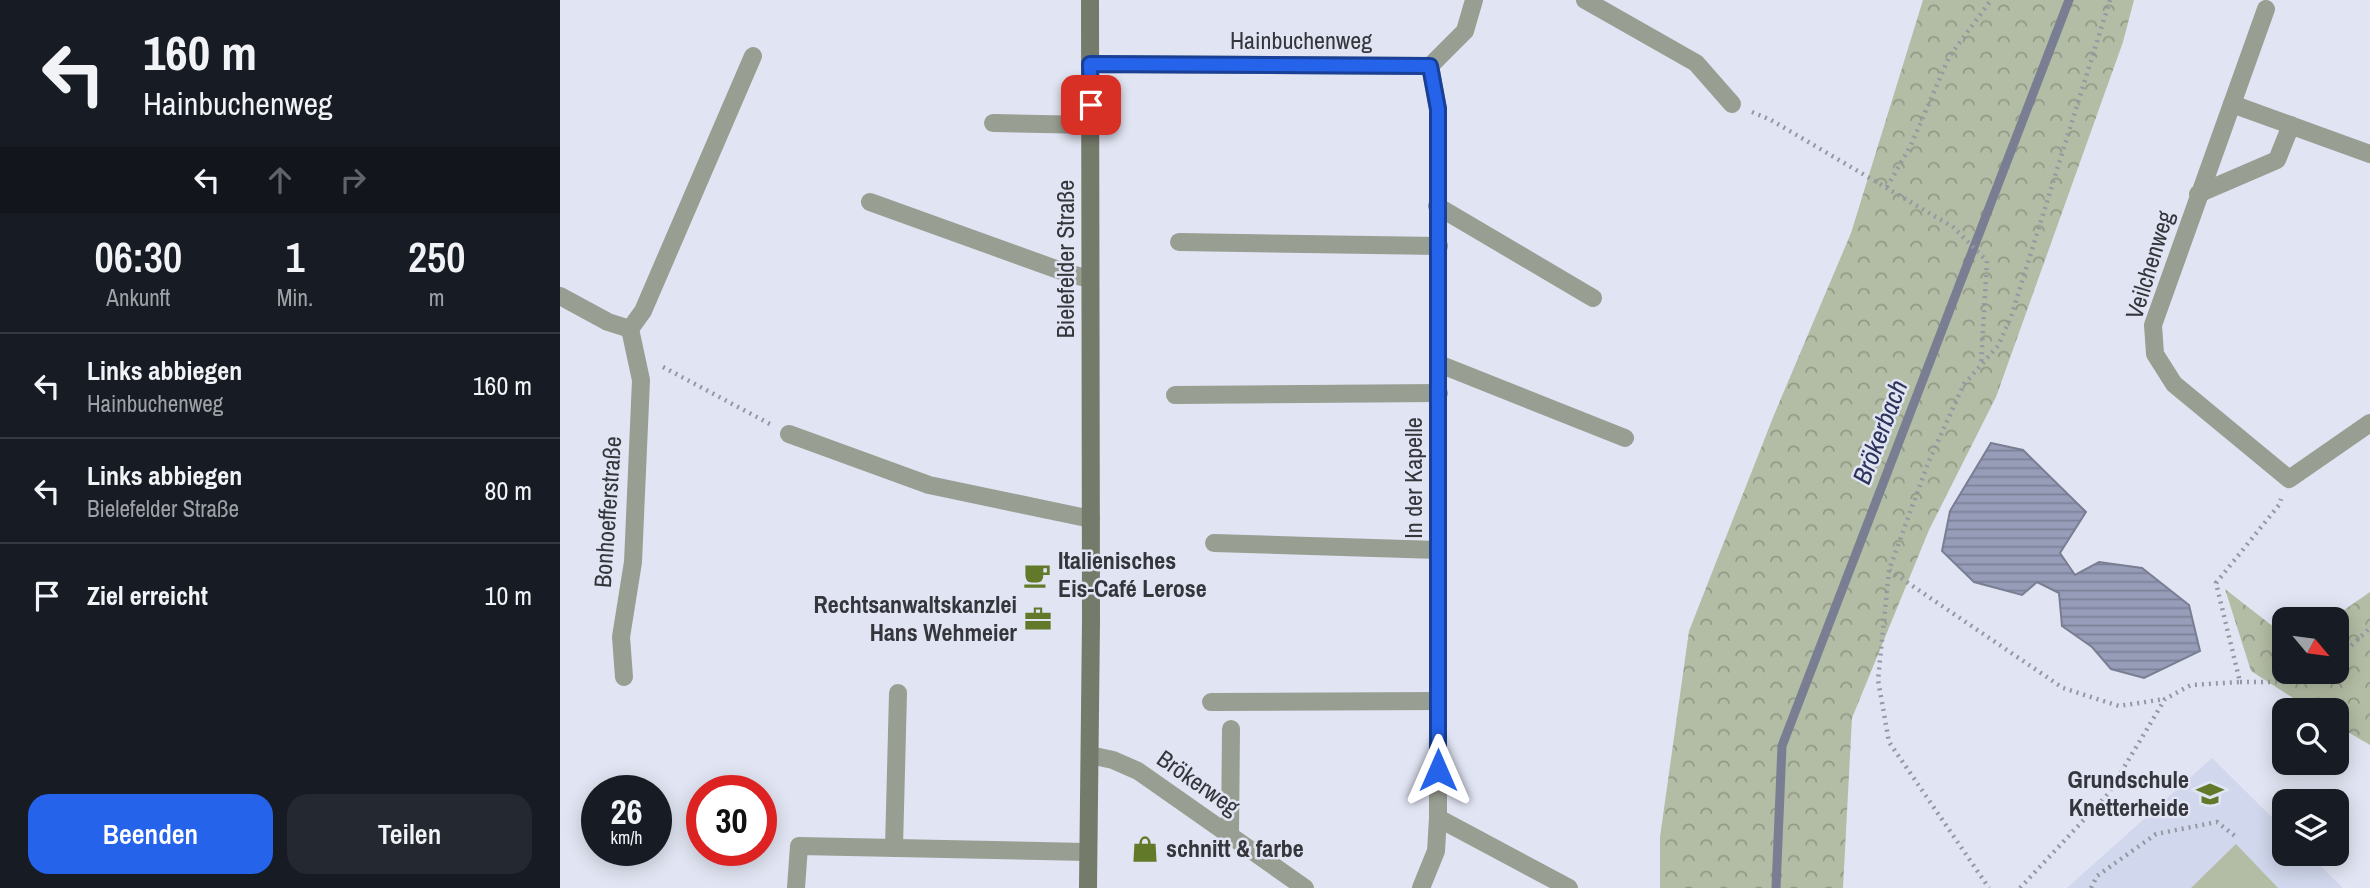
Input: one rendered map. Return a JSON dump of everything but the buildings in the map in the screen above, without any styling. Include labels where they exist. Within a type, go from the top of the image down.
[{"type":"main road","name":"Bielefelder Straße","points":[[1088,888],[1091,519],[1090,0]]},
{"type":"street","points":[[1430,66],[1465,31],[1474,0]]},
{"type":"street","points":[[1585,0],[1696,64],[1732,104]]},
{"type":"street","name":"Veilchenweg","points":[[2266,9],[2153,325],[2155,354],[2174,384],[2289,479]]},
{"type":"street","points":[[560,296],[608,322],[629,329],[643,311],[753,56]]},
{"type":"street","name":"Hainbuchenweg","points":[[1090,64],[1430,66]]},
{"type":"street","name":"In der Kapelle","points":[[1421,888],[1436,851],[1438,818],[1438,109],[1430,66]]},
{"type":"street","points":[[2232,104],[2370,154]]},
{"type":"street","points":[[993,123],[1091,125]]},
{"type":"street","points":[[2199,194],[2277,160],[2291,125]]},
{"type":"street","points":[[870,202],[1090,279]]},
{"type":"street","points":[[1437,206],[1593,298]]},
{"type":"street","points":[[1179,242],[1439,246]]},
{"type":"street","name":"Bonhoefferstraße","points":[[624,677],[621,637],[633,562],[641,380],[629,329]]},
{"type":"street","points":[[1438,364],[1625,438]]},
{"type":"street","points":[[1175,395],[1438,393]]},
{"type":"street","points":[[2289,479],[2370,423]]},
{"type":"street","points":[[789,434],[929,485],[1091,519]]},
{"type":"street","points":[[1214,543],[1438,550]]},
{"type":"street","points":[[894,848],[898,693]]},
{"type":"street","points":[[1211,702],[1438,701]]},
{"type":"street","points":[[1230,835],[1231,729]]},
{"type":"street","name":"Brökerweg","points":[[1090,755],[1113,760],[1138,771],[1306,888]]},
{"type":"street","points":[[1438,818],[1569,888]]},
{"type":"street","points":[[796,888],[799,846],[1087,852]]},
{"type":"path","points":[[1887,187],[1911,145],[1949,57],[1991,0]]},
{"type":"path","points":[[1989,888],[1889,742],[1878,680],[1889,570],[1928,463],[1964,384],[1998,346],[2011,317],[2110,0]]},
{"type":"path","points":[[1732,104],[1771,120],[1953,227],[1987,261],[1981,366]]},
{"type":"path","points":[[635,352],[789,434]]},
{"type":"path","points":[[2240,682],[2216,583],[2279,505],[2289,479]]},
{"type":"path","points":[[1889,570],[2063,688],[2119,706],[2165,699],[2191,685],[2272,682]]},
{"type":"path","points":[[2349,648],[2370,628]]},
{"type":"path","points":[[2020,888],[2108,794],[2165,699]]},
{"type":"path","points":[[2091,888],[2097,876],[2156,834],[2217,821],[2235,836]]},
{"type":"shaded area","points":[[1991,443],[2023,450],[2086,512],[2060,553],[2075,575],[2099,562],[2142,568],[2189,605],[2200,651],[2144,678],[2111,669],[2092,647],[2062,626],[2059,593],[2037,582],[2022,595],[1974,582],[1942,551],[1950,511]]},
{"type":"shaded area","name":"Grundschule Knetterheide","points":[[2212,758],[2272,817],[2272,866],[2320,866],[2343,888],[2067,888]]},
{"type":"green space","points":[[1923,0],[2134,0],[2123,42],[1996,397],[1929,530],[1852,718],[1843,888],[1660,888],[1660,837],[1689,631],[1774,415],[1851,233]]},
{"type":"green space","points":[[2225,589],[2272,626],[2272,684],[2349,684],[2348,607],[2370,592],[2370,745],[2349,733],[2349,698],[2293,698],[2251,671]]},
{"type":"green space","points":[[2236,844],[2278,888],[2191,888]]},
{"type":"waterway","name":"Brökerbach","points":[[1776,888],[1782,746],[2069,0]]},
{"type":"place","name":"Italienisches Eis-Café Lerose","points":[[1037,575]]},
{"type":"place","name":"Rechtsanwaltskanzlei Hans Wehmeier","points":[[1038,619]]},
{"type":"place","name":"Grundschule Knetterheide","points":[[2210,794]]},
{"type":"place","name":"schnitt & farbe","points":[[1145,849]]},
{"type":"route","points":[[1091,105],[1090,64],[1430,66],[1438,109],[1438,770]]}]
